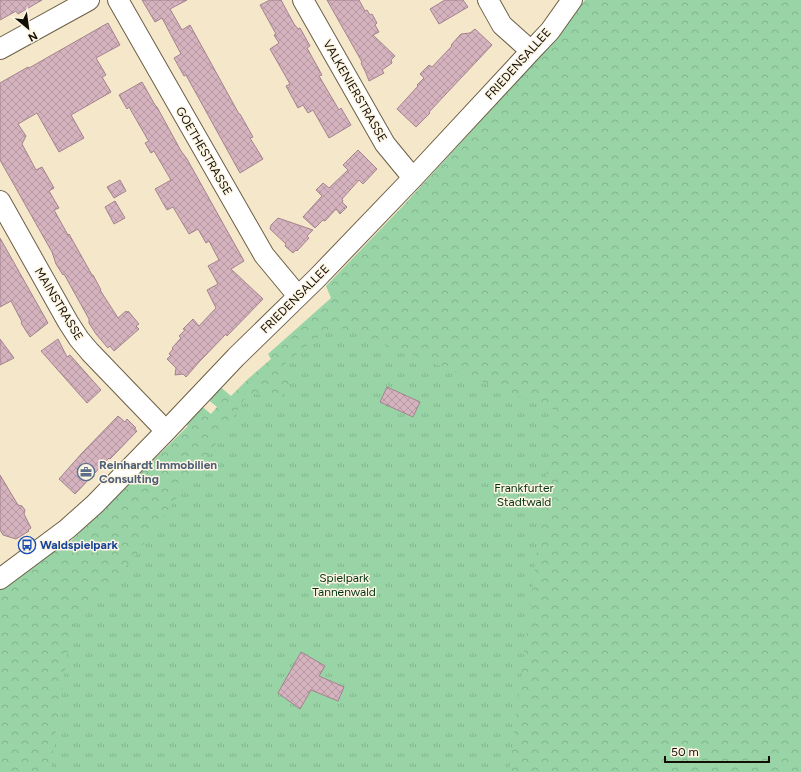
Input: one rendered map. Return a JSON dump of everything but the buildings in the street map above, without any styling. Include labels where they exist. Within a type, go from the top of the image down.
[{"type":"street","points":[[0,49],[89,0]]},
{"type":"street","name":"GOETHESTRASSE","points":[[118,0],[264,255],[298,296]]},
{"type":"street","name":"VALKENIERSTRASSE","points":[[303,0],[385,144],[413,178]]},
{"type":"street","points":[[488,0],[502,25],[531,51]]},
{"type":"street","name":"FRIEDENSALLEE","points":[[2,575],[67,529],[82,516],[166,431],[236,357],[413,178],[550,31],[572,0]]},
{"type":"street","name":"MAINSTRASSE","points":[[0,201],[79,339],[95,358],[166,431]]},
{"type":"green space","name":"Frankfurter Stadtwald","points":[[585,0],[801,0],[801,772],[0,772],[0,588],[67,538],[71,541],[188,426],[184,422],[200,405],[211,414],[217,407],[206,398],[218,385],[231,396],[271,359],[268,354],[331,298],[326,286],[402,207],[551,44]]},
{"type":"green space","name":"Spielpark Tannenwald","points":[[333,325],[555,410],[509,772],[50,772],[71,629],[131,561],[223,434],[248,393],[281,397],[291,381],[280,368]]},
{"type":"place","name":"Reinhardt Immobilien Consulting","points":[[86,472]]},
{"type":"place","name":"Waldspielpark","points":[[27,545]]}]
